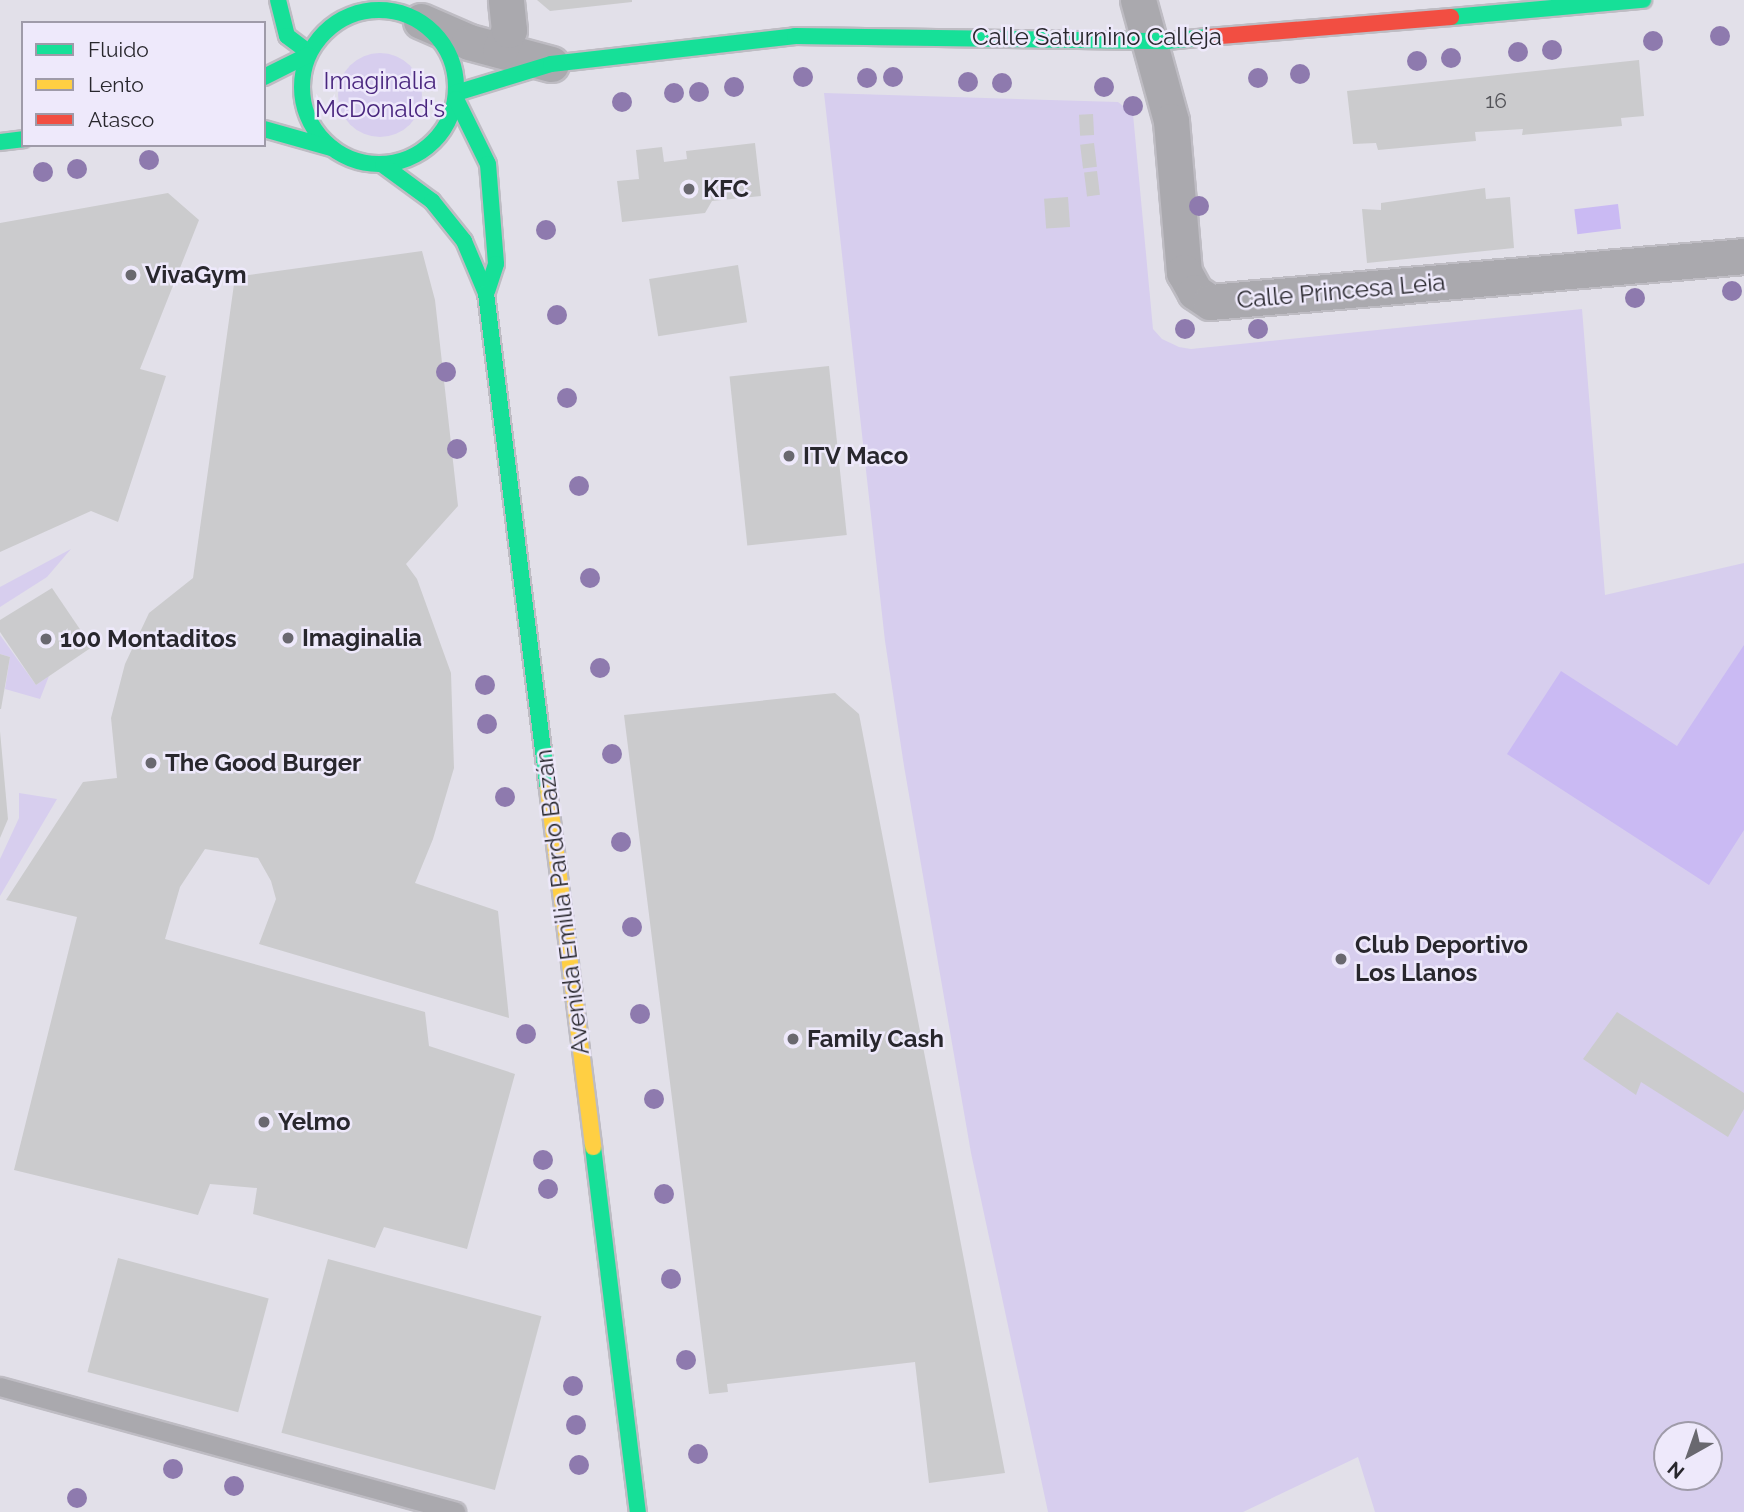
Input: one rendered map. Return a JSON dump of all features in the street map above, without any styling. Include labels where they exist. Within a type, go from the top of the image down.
[{"type":"street","points":[[278,0],[286,36],[308,53]]},
{"type":"street","points":[[362,0],[377,9]]},
{"type":"street","points":[[500,50],[509,30],[506,0]]},
{"type":"street","points":[[1139,0],[1152,42]]},
{"type":"street","name":"Calle Saturnino Calleja","points":[[456,96],[551,64],[795,36],[1152,42],[1643,0]]},
{"type":"street","points":[[266,76],[308,53],[334,23],[354,13],[377,9],[400,12],[421,21],[438,36],[450,56],[456,96],[450,120],[438,138],[422,152],[403,162],[383,165],[356,161],[331,148],[266,130]]},
{"type":"street","name":"Calle Saturnino Calleja","points":[[421,21],[469,42],[551,64]]},
{"type":"street","name":"Calle Princesa Leia","points":[[1152,42],[1171,121],[1184,272],[1195,292],[1210,302],[1744,256]]},
{"type":"street","points":[[308,53],[302,76],[304,106],[317,133],[331,148]]},
{"type":"street","name":"Avenida Emilia Pardo Bazán","points":[[456,96],[488,164],[496,264],[486,293]]},
{"type":"street","points":[[0,142],[21,139]]},
{"type":"street","name":"Avenida Emilia Pardo Bazán","points":[[383,165],[432,201],[464,241],[486,293],[638,1512]]},
{"type":"lane","points":[[0,1387],[456,1512]]},
{"type":"lane","points":[[620,1512],[635,1484]]},
{"type":"green space","name":"Imaginalia McDonald's","points":[[380,53],[396,56],[410,65],[419,79],[422,95],[419,111],[410,125],[396,134],[380,137],[364,134],[350,125],[341,111],[338,95],[341,79],[350,65],[364,56]]},
{"type":"green space","name":"Club Deportivo Los Llanos","points":[[824,93],[1118,102],[1133,114],[1153,329],[1162,339],[1179,347],[1191,349],[1582,309],[1605,595],[1744,563],[1744,1512],[1375,1512],[1358,1457],[1243,1512],[1048,1512],[971,1153],[885,641]]},
{"type":"green space","points":[[71,549],[47,577],[0,607],[0,587]]},
{"type":"green space","points":[[0,635],[36,685],[49,676],[40,699],[5,689],[10,657],[0,654]]},
{"type":"green space","points":[[19,793],[57,799],[0,896],[0,859],[19,818]]},
{"type":"shaded area","points":[[1618,204],[1621,229],[1577,234],[1574,209]]},
{"type":"shaded area","points":[[1744,645],[1744,830],[1709,885],[1507,754],[1561,671],[1677,746]]},
{"type":"building","points":[[537,0],[632,0],[632,2],[550,11]]},
{"type":"building","points":[[1639,60],[1644,116],[1621,118],[1622,126],[1522,135],[1523,129],[1475,132],[1476,141],[1378,150],[1376,143],[1353,144],[1347,91]]},
{"type":"building","points":[[1093,114],[1094,135],[1080,136],[1079,115]]},
{"type":"building","name":"KFC","points":[[755,143],[761,196],[712,201],[705,213],[622,222],[617,181],[639,179],[636,150],[662,147],[664,162],[687,159],[686,151]]},
{"type":"building","points":[[1094,143],[1097,167],[1083,169],[1080,145]]},
{"type":"building","points":[[1097,171],[1100,195],[1087,196],[1084,173]]},
{"type":"building","points":[[1485,188],[1486,199],[1510,197],[1514,248],[1367,263],[1362,209],[1381,210],[1381,203]]},
{"type":"building","points":[[168,193],[199,220],[140,369],[166,376],[118,522],[91,511],[0,552],[0,223]]},
{"type":"building","points":[[1068,197],[1070,227],[1046,229],[1044,199]]},
{"type":"building","name":"Imaginalia","points":[[422,251],[435,300],[458,506],[406,564],[417,579],[451,673],[454,768],[433,839],[415,883],[498,911],[509,1018],[259,944],[276,899],[271,881],[258,858],[205,849],[180,887],[165,939],[425,1012],[429,1046],[515,1074],[467,1249],[384,1227],[375,1248],[253,1214],[257,1188],[210,1184],[198,1215],[14,1170],[77,917],[6,900],[83,782],[117,778],[111,718],[125,664],[149,613],[193,578],[235,277]]},
{"type":"building","points":[[738,265],[747,322],[658,336],[649,279]]},
{"type":"building","name":"ITV Maco","points":[[829,366],[847,535],[747,546],[730,376]]},
{"type":"building","name":"100 Montaditos","points":[[52,588],[92,647],[36,685],[0,632],[0,620]]},
{"type":"building","points":[[0,654],[10,657],[1,709],[0,709]]},
{"type":"building","name":"Family Cash","points":[[835,693],[859,714],[1005,1473],[929,1483],[915,1362],[727,1384],[728,1392],[709,1394],[624,715]]},
{"type":"building","points":[[0,731],[8,819],[0,838]]},
{"type":"building","points":[[1617,1012],[1744,1093],[1744,1109],[1728,1137],[1641,1082],[1636,1095],[1583,1059]]},
{"type":"building","points":[[118,1258],[269,1298],[238,1412],[87,1372]]},
{"type":"building","points":[[328,1259],[541,1316],[495,1490],[281,1433]]},
{"type":"traffic: fast","points":[[278,0],[287,36],[308,52]]},
{"type":"traffic: fast","points":[[1451,17],[1643,0]]},
{"type":"traffic: fast","points":[[379,10],[409,15],[434,32],[451,57],[456,87],[451,117],[434,142],[409,159],[379,164],[349,159],[324,142],[307,117],[302,87],[307,57],[324,32],[349,15],[379,10]]},
{"type":"traffic: fast","points":[[456,93],[551,64],[795,36],[1167,41],[1208,37]]},
{"type":"traffic: fast","points":[[266,76],[308,55]]},
{"type":"traffic: fast","points":[[456,99],[488,164],[496,264],[487,291]]},
{"type":"traffic: fast","points":[[266,130],[331,148]]},
{"type":"traffic: fast","points":[[0,142],[21,139]]},
{"type":"traffic: fast","points":[[383,165],[432,201],[464,241],[486,293],[548,789]]},
{"type":"traffic: fast","points":[[593,1147],[638,1512]]},
{"type":"traffic: slow","points":[[548,789],[593,1147]]},
{"type":"traffic: jam","points":[[1208,37],[1451,17]]},
{"type":"place","name":"KFC","points":[[689,189]]},
{"type":"place","name":"VivaGym","points":[[131,275]]},
{"type":"place","name":"ITV Maco","points":[[789,456]]},
{"type":"place","name":"Imaginalia","points":[[288,638]]},
{"type":"place","name":"100 Montaditos","points":[[46,639]]},
{"type":"place","name":"The Good Burger","points":[[151,763]]},
{"type":"place","name":"Club Deportivo Los Llanos","points":[[1341,959]]},
{"type":"place","name":"Family Cash","points":[[793,1039]]},
{"type":"place","name":"Yelmo","points":[[264,1122]]}]
